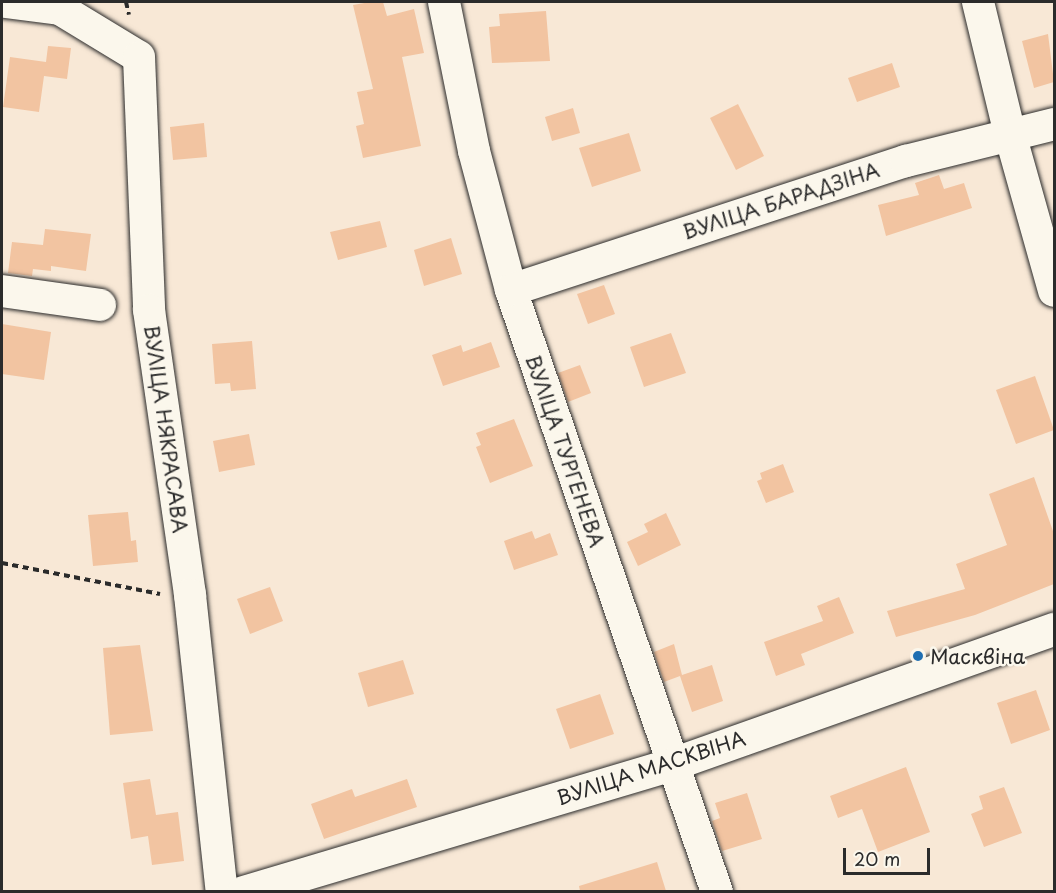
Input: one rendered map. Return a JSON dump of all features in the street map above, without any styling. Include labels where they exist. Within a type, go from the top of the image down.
[{"type":"main road","name":"ВУЛІЦА МАСКВІНА","points":[[243,891],[672,764],[1054,628]]},
{"type":"street","name":"ВУЛІЦА НЯКРАСАВА","points":[[5,2],[60,9],[139,57],[149,310],[190,596],[222,891]]},
{"type":"street","name":"ВУЛІЦА ТУРГЕНЕВА","points":[[444,2],[474,151],[511,290],[717,891]]},
{"type":"street","points":[[978,2],[1010,134],[1054,291]]},
{"type":"street","name":"ВУЛІЦА БАРАДЗІНА","points":[[511,290],[906,161],[1054,124]]},
{"type":"street","points":[[2,291],[100,305]]},
{"type":"path","points":[[2,563],[146,593],[190,596]]},
{"type":"building","points":[[383,2],[387,16],[414,9],[424,53],[402,57],[421,146],[363,158],[356,126],[364,124],[357,92],[373,89],[353,5]]},
{"type":"building","points":[[546,11],[550,61],[492,63],[489,27],[500,26],[499,14]]},
{"type":"building","points":[[1048,34],[1054,82],[1034,88],[1022,41]]},
{"type":"building","points":[[48,46],[71,48],[67,79],[44,76],[39,112],[3,107],[10,57],[46,62]]},
{"type":"building","points":[[892,63],[900,87],[857,102],[848,78]]},
{"type":"building","points":[[738,104],[764,156],[736,170],[710,118]]},
{"type":"building","points":[[573,108],[580,133],[552,141],[545,117]]},
{"type":"building","points":[[204,123],[207,157],[173,160],[170,127]]},
{"type":"building","points":[[629,133],[641,171],[592,187],[579,148]]},
{"type":"building","points":[[939,175],[944,189],[964,183],[972,208],[886,236],[878,205],[919,195],[915,183]]},
{"type":"building","points":[[380,221],[387,247],[338,260],[330,232]]},
{"type":"building","points":[[45,229],[91,234],[86,271],[51,266],[51,271],[33,269],[32,276],[8,273],[12,242],[43,245]]},
{"type":"building","points":[[451,238],[462,274],[424,286],[414,250]]},
{"type":"building","points":[[604,285],[615,314],[588,324],[577,294]]},
{"type":"building","points":[[2,324],[51,332],[44,380],[2,374]]},
{"type":"building","points":[[671,333],[686,373],[644,387],[630,347]]},
{"type":"building","points":[[252,341],[256,389],[231,391],[230,383],[215,384],[212,344]]},
{"type":"building","points":[[491,342],[500,367],[443,386],[432,355],[461,345],[463,352]]},
{"type":"building","points":[[580,365],[591,393],[568,402],[558,373]]},
{"type":"building","points":[[1035,376],[1054,430],[1016,444],[996,390]]},
{"type":"building","points":[[514,419],[533,466],[490,483],[476,447],[481,445],[476,433]]},
{"type":"building","points":[[249,434],[255,465],[219,472],[213,441]]},
{"type":"building","points":[[783,464],[794,492],[766,503],[757,481],[762,479],[760,473]]},
{"type":"building","points":[[1034,477],[1054,534],[1054,584],[975,615],[896,637],[887,611],[965,589],[956,564],[1007,545],[989,494]]},
{"type":"building","points":[[128,512],[131,541],[136,540],[138,562],[93,566],[88,515]]},
{"type":"building","points":[[666,513],[681,545],[638,566],[627,542],[648,532],[644,524]]},
{"type":"building","points":[[532,531],[535,539],[550,533],[558,555],[514,570],[504,541]]},
{"type":"building","points":[[270,587],[283,621],[250,634],[237,599]]},
{"type":"building","points":[[839,597],[854,633],[801,654],[805,665],[776,676],[764,642],[823,621],[817,606]]},
{"type":"building","points":[[674,644],[682,675],[712,665],[723,701],[692,712],[680,676],[664,682],[654,652]]},
{"type":"building","points":[[140,645],[153,731],[110,735],[103,648]]},
{"type":"building","points":[[403,660],[414,694],[368,707],[358,673]]},
{"type":"building","points":[[1036,690],[1050,730],[1011,744],[997,703]]},
{"type":"building","points":[[600,694],[614,734],[570,749],[556,709]]},
{"type":"building","points":[[906,767],[930,832],[878,852],[862,809],[838,818],[830,796]]},
{"type":"building","points":[[150,779],[156,815],[178,812],[184,861],[152,865],[148,836],[131,839],[123,783]]},
{"type":"building","points":[[407,779],[417,807],[324,839],[311,804],[352,789],[355,797]]},
{"type":"building","points":[[1004,787],[1022,833],[984,847],[971,814],[983,809],[979,796]]},
{"type":"building","points":[[747,793],[762,839],[722,851],[712,821],[720,818],[715,803]]},
{"type":"building","points":[[657,862],[666,891],[580,891],[579,886]]},
{"type":"place","name":"Масквіна","points":[[918,656]]}]
